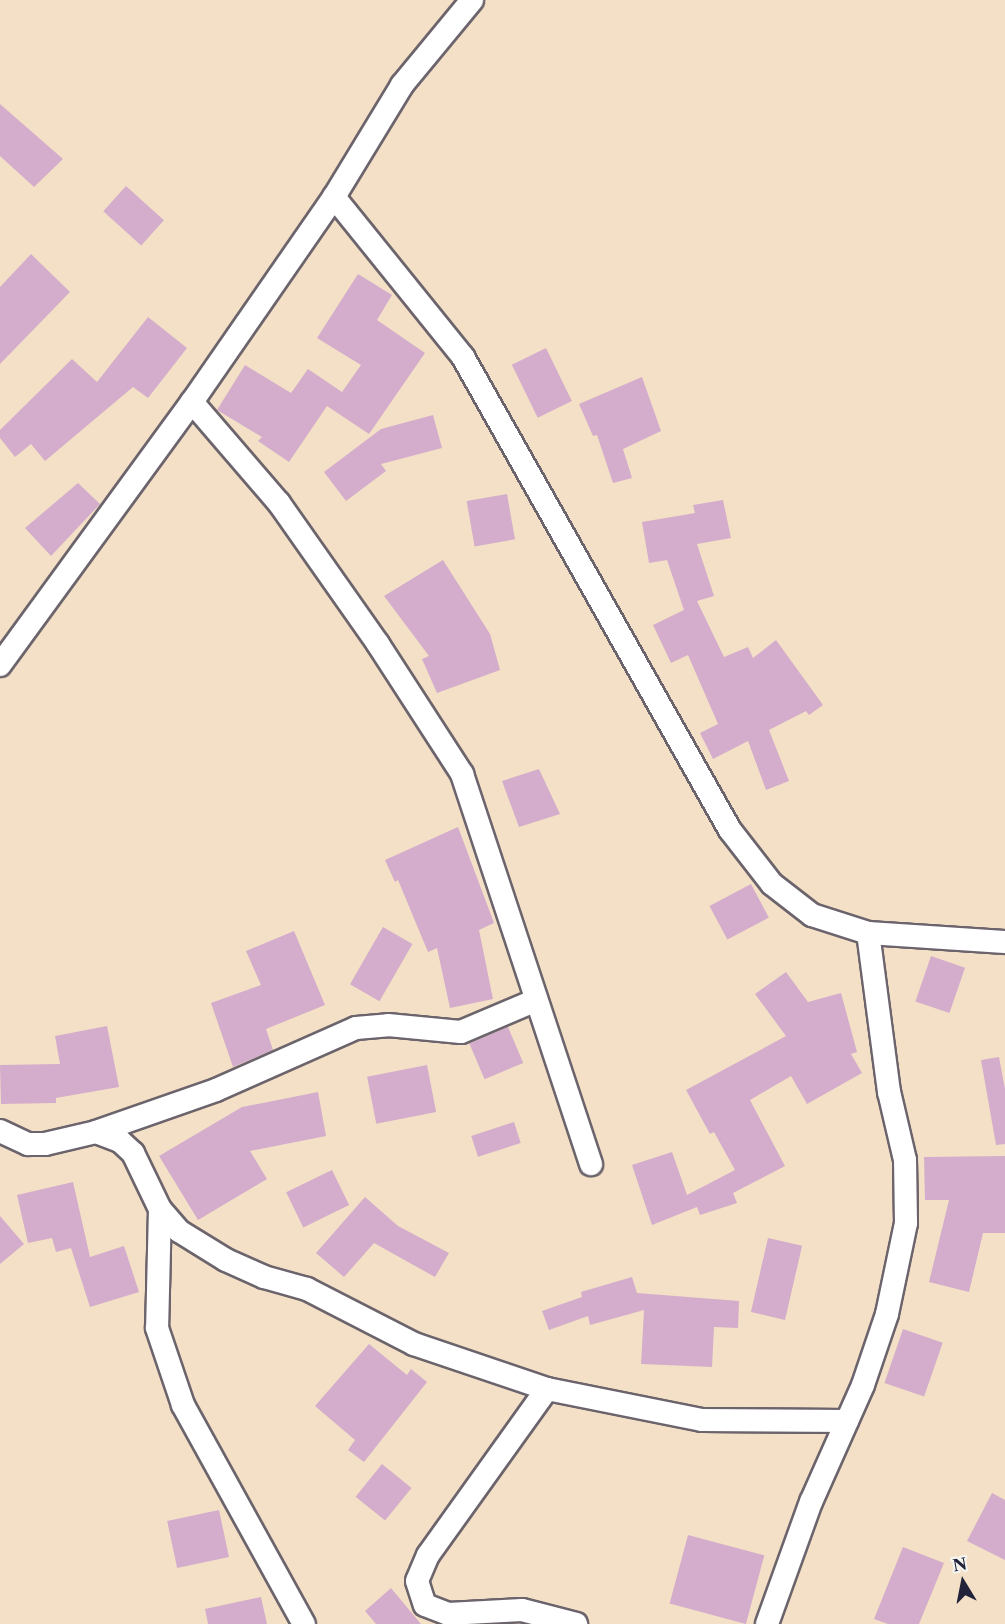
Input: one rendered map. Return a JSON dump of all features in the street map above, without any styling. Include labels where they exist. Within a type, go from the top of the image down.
[{"type":"street","points":[[0,665],[192,402],[334,197],[402,86],[472,0]]},
{"type":"street","points":[[334,197],[463,357],[730,830],[772,884],[812,915],[868,933],[1005,942]]},
{"type":"street","points":[[192,402],[285,512],[378,644],[462,774],[522,945],[534,1001],[591,1164]]},
{"type":"street","points":[[767,1624],[811,1502],[847,1421],[887,1314],[906,1223],[906,1160],[889,1092],[868,933]]},
{"type":"street","points":[[0,1131],[28,1144],[45,1144],[96,1132],[216,1090],[356,1028],[388,1025],[461,1032],[534,1001]]},
{"type":"street","points":[[96,1132],[120,1141],[134,1153],[159,1209],[179,1231],[226,1260],[264,1277],[307,1288],[414,1344],[548,1389],[702,1420],[847,1421]]},
{"type":"street","points":[[159,1209],[157,1328],[183,1405],[304,1624]]},
{"type":"street","points":[[548,1389],[428,1554],[417,1581],[425,1605],[448,1614],[522,1610],[576,1624]]},
{"type":"building","points":[[0,104],[63,159],[34,187],[0,156]]},
{"type":"building","points":[[126,186],[164,220],[141,245],[103,211]]},
{"type":"building","points":[[31,254],[70,292],[0,364],[0,287]]},
{"type":"building","points":[[358,274],[392,295],[377,320],[425,353],[369,434],[327,406],[289,462],[258,441],[262,437],[217,410],[245,365],[291,393],[308,369],[342,392],[361,365],[317,338]]},
{"type":"building","points":[[148,317],[187,348],[148,398],[133,387],[45,461],[31,444],[15,457],[0,438],[0,430],[72,359],[97,382]]},
{"type":"building","points":[[546,348],[572,401],[538,418],[512,365]]},
{"type":"building","points":[[642,377],[661,431],[623,449],[632,478],[613,483],[597,435],[593,436],[579,404]]},
{"type":"building","points":[[433,415],[442,448],[381,464],[386,471],[346,501],[324,472],[381,429]]},
{"type":"building","points":[[78,483],[100,504],[51,556],[25,528]]},
{"type":"building","points":[[507,494],[515,539],[475,546],[467,501]]},
{"type":"building","points":[[723,500],[731,538],[697,544],[714,596],[697,601],[724,657],[748,647],[753,658],[776,640],[823,705],[809,715],[806,711],[769,730],[789,781],[766,790],[748,741],[713,759],[700,733],[718,724],[688,655],[671,663],[653,625],[684,610],[667,560],[649,563],[642,522],[695,513],[693,505]]},
{"type":"building","points":[[443,560],[490,634],[500,670],[437,693],[422,659],[429,656],[384,596]]},
{"type":"building","points":[[539,769],[560,814],[519,827],[502,781]]},
{"type":"building","points":[[458,827],[494,923],[479,930],[493,999],[450,1008],[437,948],[428,952],[398,880],[395,882],[385,860]]},
{"type":"building","points":[[751,884],[769,918],[727,940],[710,906]]},
{"type":"building","points":[[383,927],[412,944],[379,1001],[350,984]]},
{"type":"building","points":[[294,931],[325,1005],[266,1029],[273,1050],[233,1067],[211,1003],[261,985],[246,951]]},
{"type":"building","points":[[931,956],[965,968],[949,1013],[915,1001]]},
{"type":"building","points":[[786,972],[808,1002],[841,993],[857,1052],[851,1054],[862,1073],[807,1104],[791,1076],[750,1100],[785,1166],[733,1193],[737,1203],[700,1215],[697,1207],[652,1225],[632,1165],[672,1152],[687,1195],[735,1170],[714,1132],[710,1134],[686,1090],[786,1036],[755,994]]},
{"type":"building","points":[[107,1026],[119,1087],[56,1098],[56,1103],[1,1104],[0,1065],[60,1064],[55,1036]]},
{"type":"building","points":[[508,1027],[523,1063],[485,1079],[469,1043]]},
{"type":"building","points":[[999,1057],[1005,1089],[1005,1144],[996,1145],[981,1060]]},
{"type":"building","points":[[427,1065],[436,1112],[376,1124],[367,1077]]},
{"type":"building","points":[[318,1092],[326,1136],[250,1151],[267,1179],[198,1220],[159,1156],[242,1107]]},
{"type":"building","points":[[514,1122],[521,1143],[478,1157],[471,1136]]},
{"type":"building","points":[[1005,1156],[1005,1233],[983,1233],[969,1292],[929,1282],[949,1200],[925,1200],[924,1157]]},
{"type":"building","points":[[332,1170],[349,1205],[303,1227],[286,1192]]},
{"type":"building","points":[[73,1182],[90,1257],[124,1246],[139,1292],[90,1307],[71,1248],[56,1252],[52,1238],[28,1243],[17,1195]]},
{"type":"building","points":[[365,1197],[398,1226],[449,1253],[435,1277],[374,1243],[344,1277],[316,1253]]},
{"type":"building","points":[[0,1216],[24,1244],[0,1264]]},
{"type":"building","points":[[768,1238],[802,1246],[785,1320],[751,1312]]},
{"type":"building","points":[[632,1277],[637,1293],[739,1301],[738,1328],[714,1327],[712,1367],[641,1364],[644,1310],[590,1325],[588,1316],[549,1330],[542,1311],[582,1297],[581,1292]]},
{"type":"building","points":[[903,1329],[943,1343],[924,1397],[884,1383]]},
{"type":"building","points":[[369,1344],[407,1375],[411,1369],[427,1382],[364,1462],[348,1450],[355,1440],[315,1406]]},
{"type":"building","points":[[382,1464],[412,1488],[385,1521],[356,1497]]},
{"type":"building","points":[[992,1493],[1005,1500],[1005,1560],[967,1541]]},
{"type":"building","points":[[219,1510],[229,1557],[177,1568],[167,1521]]},
{"type":"building","points":[[688,1535],[764,1555],[746,1624],[670,1604]]},
{"type":"building","points":[[903,1547],[944,1563],[919,1624],[888,1624],[874,1619]]},
{"type":"building","points":[[391,1588],[421,1624],[376,1624],[365,1611]]},
{"type":"building","points":[[261,1597],[267,1624],[208,1624],[205,1609]]}]
